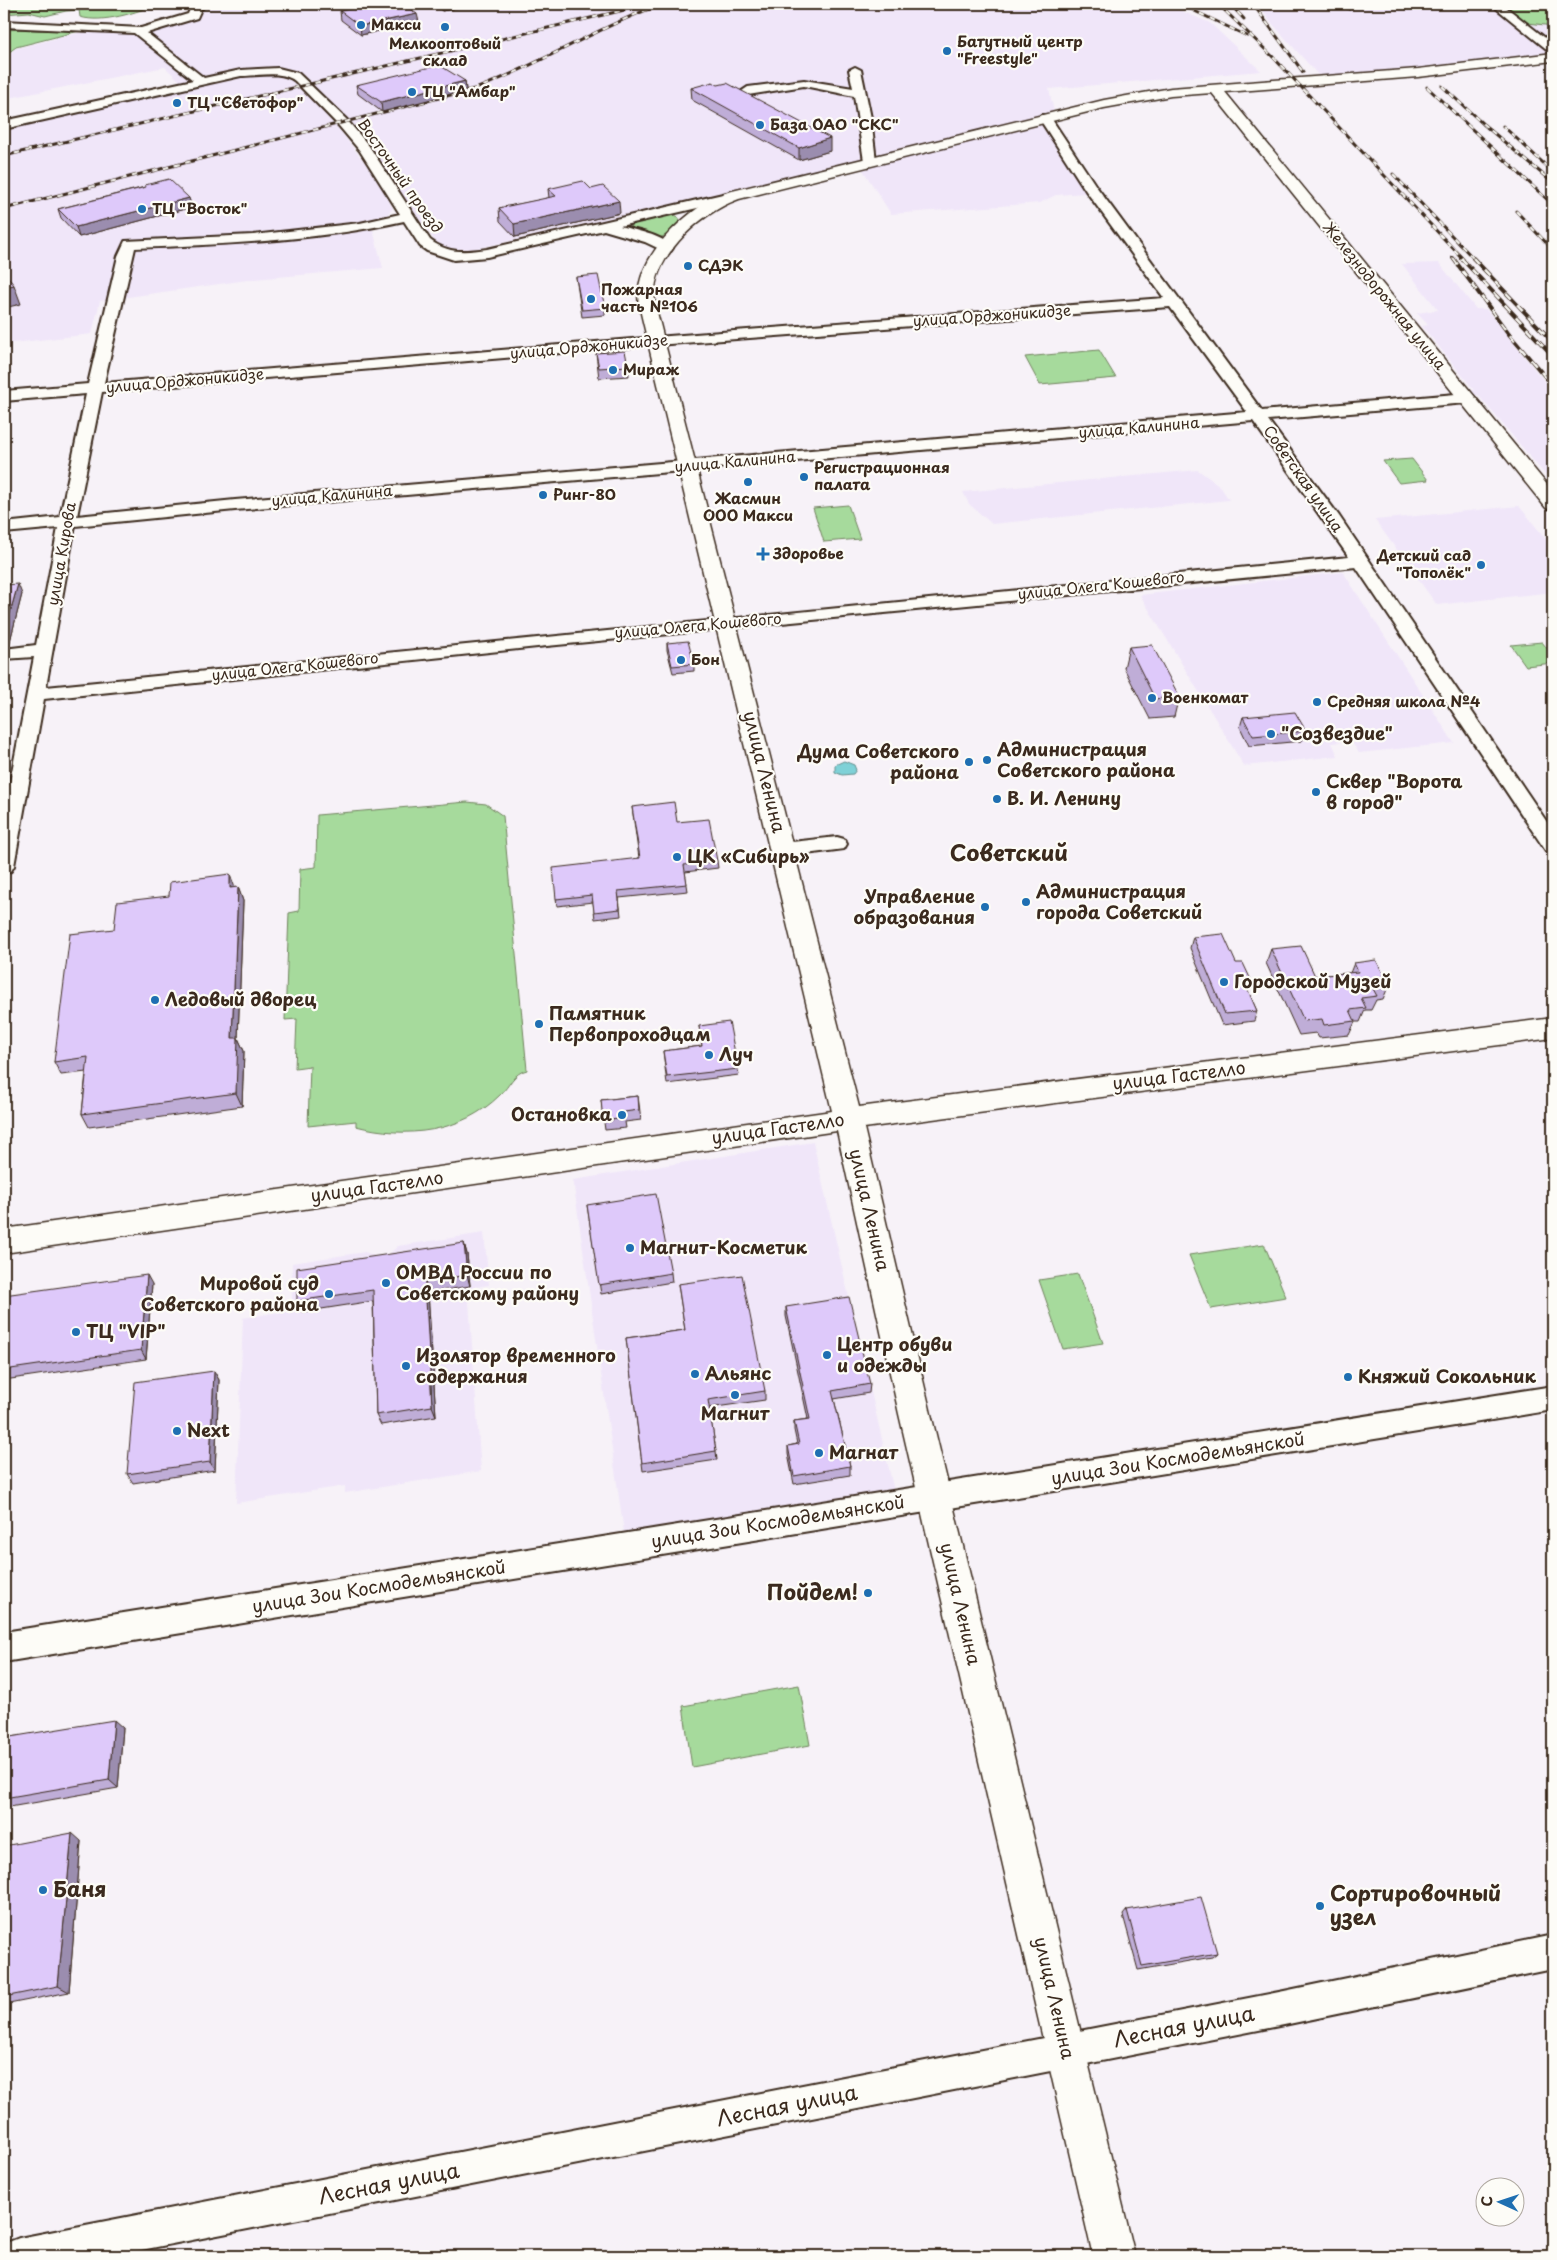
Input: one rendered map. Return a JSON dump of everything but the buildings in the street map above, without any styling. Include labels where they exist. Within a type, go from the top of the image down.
[{"type":"main road","name":"улица Ленина","points":[[1114,2256],[935,1498],[848,1119],[646,299],[647,286],[651,273],[666,248],[699,213],[727,197],[1045,118],[1158,94],[1418,73],[1553,57]]},
{"type":"main road","name":"Железнодорожная улица","points":[[1215,88],[1553,504]]},
{"type":"main road","name":"улица Гастелло","points":[[4,1241],[848,1119],[1553,1028]]},
{"type":"street","points":[[4,24],[141,31],[193,16],[196,7],[203,4]]},
{"type":"street","points":[[1496,4],[1553,49]]},
{"type":"street","points":[[141,31],[201,81]]},
{"type":"street","points":[[855,70],[870,161]]},
{"type":"street","name":"Восточный проезд","points":[[4,125],[201,81],[259,71],[278,71],[294,75],[343,123],[365,149],[425,243],[438,253],[456,256],[487,253],[727,197]]},
{"type":"street","points":[[748,91],[804,83],[820,84],[859,93]]},
{"type":"street","name":"Советская улица","points":[[1045,118],[1091,188],[1259,417],[1360,561],[1553,846]]},
{"type":"street","name":"улица Кирова","points":[[4,866],[7,836],[36,694],[93,389],[124,256],[130,244],[253,239],[371,226],[408,216]]},
{"type":"street","points":[[605,226],[650,239],[666,248]]},
{"type":"street","name":"улица Орджоникидзе","points":[[4,396],[656,341],[1174,302]]},
{"type":"street","name":"улица Калинина","points":[[4,528],[235,505],[1467,398]]},
{"type":"street","name":"улица Олега Кошевого","points":[[36,694],[1360,561]]},
{"type":"street","points":[[4,654],[44,650]]},
{"type":"street","points":[[783,850],[837,844]]},
{"type":"street","name":"улица Зои Космодемьянской","points":[[4,1647],[1553,1398]]},
{"type":"street","name":"Лесная улица","points":[[19,2256],[1284,2008],[1553,1952]]},
{"type":"shaded area","points":[[221,4],[1165,4],[1210,23],[1261,71],[1049,89],[1054,112],[674,205],[461,252],[445,249],[438,245],[413,211],[378,157],[354,127],[304,76],[296,72],[277,68],[249,69],[182,83],[165,67],[4,99],[4,57],[17,48],[87,31],[120,32],[195,13],[200,8]]},
{"type":"shaded area","points":[[1259,4],[1553,4],[1553,62],[1548,62],[1538,57],[1320,77],[1269,20]]},
{"type":"shaded area","points":[[284,75],[291,80],[337,127],[373,173],[393,208],[373,230],[383,268],[254,279],[100,301],[92,334],[4,344],[4,129],[228,78]]},
{"type":"shaded area","points":[[1041,121],[1086,193],[1056,195],[1040,203],[891,214],[861,167]]},
{"type":"shaded area","points":[[1439,263],[1476,309],[1486,309],[1553,392],[1553,484],[1478,395],[1474,395],[1470,391],[1474,390],[1422,326],[1428,325],[1417,313],[1438,310],[1402,264]]},
{"type":"shaded area","points":[[1198,470],[1220,486],[1229,500],[992,524],[969,504],[963,492]]},
{"type":"shaded area","name":"Детский сад \"Тополёк\"","points":[[1519,506],[1553,548],[1553,592],[1437,605],[1375,520]]},
{"type":"shaded area","name":"Средняя школа №4","points":[[1343,572],[1454,743],[1359,753],[1351,741],[1332,743],[1338,756],[1244,766],[1140,595]]},
{"type":"shaded area","points":[[813,1142],[894,1491],[625,1539],[573,1180]]},
{"type":"shaded area","points":[[484,1233],[489,1285],[468,1288],[481,1471],[345,1493],[345,1486],[236,1503],[243,1318],[292,1310],[292,1263],[365,1252],[375,1256],[389,1254],[398,1246]]},
{"type":"green space","points":[[4,4],[158,4],[109,18],[89,19],[80,17],[79,10],[45,16],[29,12],[4,14]]},
{"type":"green space","points":[[1503,4],[1553,4],[1553,26],[1528,23]]},
{"type":"green space","points":[[4,30],[83,30],[16,47],[4,56]]},
{"type":"green space","points":[[669,215],[677,216],[681,221],[662,237],[658,238],[630,228],[630,225],[634,223]]},
{"type":"green space","points":[[1099,350],[1116,378],[1040,385],[1025,357]]},
{"type":"green space","points":[[1412,459],[1428,480],[1399,483],[1383,461]]},
{"type":"green space","points":[[848,505],[860,539],[824,542],[813,508]]},
{"type":"green space","points":[[1542,642],[1553,656],[1553,663],[1526,666],[1511,645]]},
{"type":"green space","points":[[467,802],[486,804],[503,816],[527,1070],[518,1074],[485,1108],[468,1118],[433,1130],[394,1132],[375,1130],[356,1126],[356,1121],[308,1126],[310,1066],[295,1068],[297,1019],[285,1020],[289,913],[299,911],[300,869],[316,867],[317,815]]},
{"type":"green space","points":[[1264,1244],[1286,1297],[1211,1309],[1189,1255]]},
{"type":"green space","points":[[1078,1274],[1103,1343],[1063,1349],[1039,1280]]},
{"type":"green space","points":[[799,1685],[810,1745],[692,1767],[683,1706]]},
{"type":"water","points":[[844,761],[854,765],[856,770],[853,774],[842,775],[835,772],[835,765]]},
{"type":"railway","points":[[4,209],[478,88],[524,68],[615,23],[662,4]]},
{"type":"railway","points":[[1180,4],[1247,36]]},
{"type":"railway","points":[[1218,4],[1272,56],[1463,259]]},
{"type":"railway","points":[[1230,4],[1244,19]]},
{"type":"railway","points":[[1253,4],[1303,72]]},
{"type":"railway","points":[[1342,4],[1349,9]]},
{"type":"railway","points":[[4,156],[633,8]]},
{"type":"railway","points":[[1442,86],[1483,124],[1553,183]]},
{"type":"railway","points":[[1427,87],[1553,205]]},
{"type":"railway","points":[[1503,126],[1553,172]]},
{"type":"railway","points":[[1393,174],[1474,259]]},
{"type":"railway","points":[[1516,211],[1553,250]]},
{"type":"railway","points":[[1453,258],[1508,333],[1553,386]]},
{"type":"railway","points":[[1461,258],[1553,356]]},
{"type":"railway","points":[[1473,258],[1553,342]]},
{"type":"place","name":"Макси","points":[[361,25]]},
{"type":"place","name":"Мелкооптовый склад","points":[[445,27]]},
{"type":"place","name":"Батутный центр \"Freestyle\"","points":[[947,51]]},
{"type":"place","name":"ТЦ \"Амбар\"","points":[[412,92]]},
{"type":"place","name":"ТЦ \"Светофор\"","points":[[177,103]]},
{"type":"place","name":"База ОАО \"СКС\"","points":[[760,125]]},
{"type":"place","name":"ТЦ \"Восток\"","points":[[142,209]]},
{"type":"place","name":"СДЭК","points":[[688,266]]},
{"type":"place","name":"Пожарная часть №106","points":[[591,299]]},
{"type":"place","name":"Мираж","points":[[613,370]]},
{"type":"place","name":"Регистрационная палата","points":[[804,477]]},
{"type":"place","name":"Жасмин ООО Макси","points":[[748,482]]},
{"type":"place","name":"Ринг-80","points":[[543,495]]},
{"type":"place","name":"Здоровье","points":[[763,554]]},
{"type":"place","name":"Детский сад \"Тополёк\"","points":[[1481,565]]},
{"type":"place","name":"Бон","points":[[681,660]]},
{"type":"place","name":"Военкомат","points":[[1152,698]]},
{"type":"place","name":"Средняя школа №4","points":[[1317,702]]},
{"type":"place","name":"\"Созвездие\"","points":[[1271,734]]},
{"type":"place","name":"Администрация Советского района","points":[[987,760]]},
{"type":"place","name":"Дума Советского района","points":[[969,762]]},
{"type":"place","name":"Сквер \"Ворота в город\"","points":[[1316,792]]},
{"type":"place","name":"В. И. Ленину","points":[[997,799]]},
{"type":"place","name":"ЦК «Сибирь»","points":[[677,857]]},
{"type":"place","name":"Администрация города Советский","points":[[1026,902]]},
{"type":"place","name":"Управление образования","points":[[985,907]]},
{"type":"place","name":"Городской Музей","points":[[1224,982]]},
{"type":"place","name":"Ледовый дворец","points":[[155,1000]]},
{"type":"place","name":"Памятник Первопроходцам","points":[[539,1024]]},
{"type":"place","name":"Луч","points":[[709,1055]]},
{"type":"place","name":"Остановка","points":[[622,1115]]},
{"type":"place","name":"Магнит-Косметик","points":[[630,1248]]},
{"type":"place","name":"ОМВД России по Советскому району","points":[[386,1283]]},
{"type":"place","name":"Мировой суд Советского района","points":[[329,1294]]},
{"type":"place","name":"ТЦ \"VIP\"","points":[[76,1332]]},
{"type":"place","name":"Центр обуви и одежды","points":[[827,1355]]},
{"type":"place","name":"Изолятор временного содержания","points":[[406,1366]]},
{"type":"place","name":"Альянс","points":[[695,1374]]},
{"type":"place","name":"Княжий Сокольник","points":[[1348,1377]]},
{"type":"place","name":"Магнит","points":[[735,1395]]},
{"type":"place","name":"Next","points":[[177,1431]]},
{"type":"place","name":"Магнат","points":[[819,1453]]},
{"type":"place","name":"Пойдем!","points":[[868,1593]]},
{"type":"place","name":"Баня","points":[[43,1890]]},
{"type":"place","name":"Сортировочный узел","points":[[1320,1906]]},
{"type":"district","name":"Советский","points":[[1009,853]]}]
